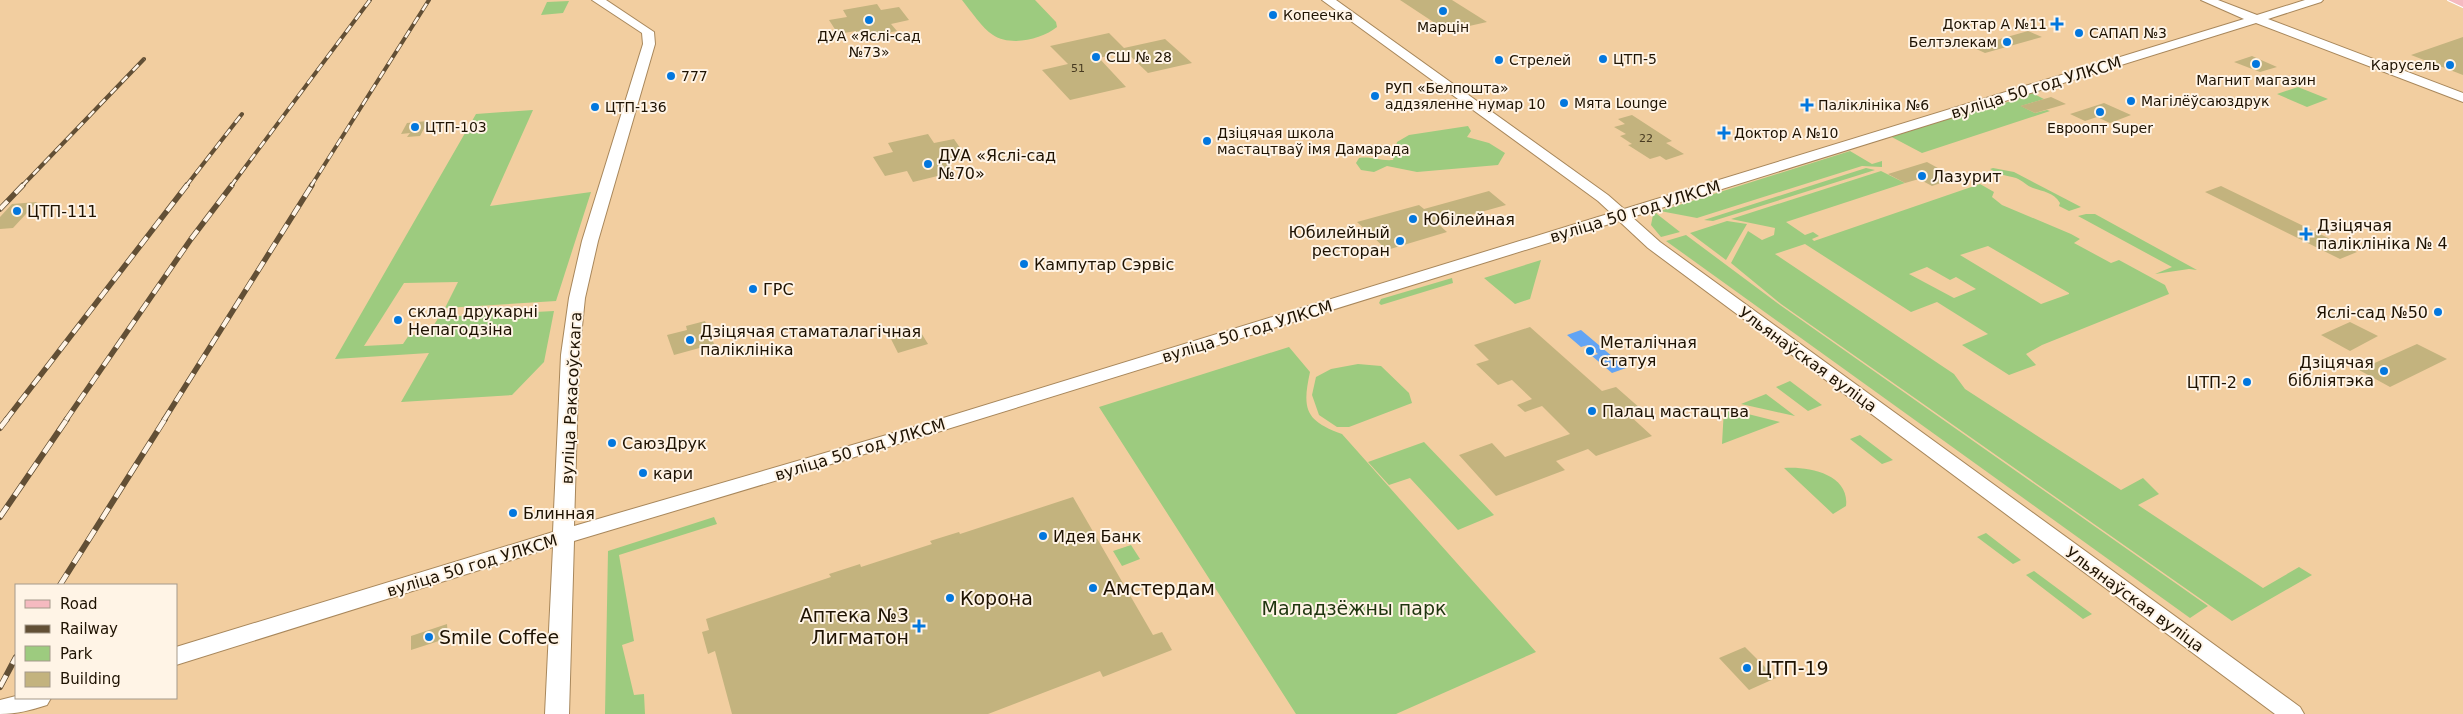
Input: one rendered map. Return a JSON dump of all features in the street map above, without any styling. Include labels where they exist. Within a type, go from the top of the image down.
[{"type":"main road","name":"вуліца Ракасоўскага","points":[[557,714],[570,355],[576,298],[590,241],[649,44],[648,32],[598,0]]},
{"type":"main road","name":"Ульянаўская вуліца","points":[[1328,0],[1603,198],[1620,216],[1669,256],[2292,714]]},
{"type":"main road","points":[[2207,0],[2463,98]]},
{"type":"main road","name":"вуліца 50 год УЛКСМ","points":[[178,655],[563,537],[921,431],[2317,0]]},
{"type":"main road","points":[[2454,0],[2463,3]]},
{"type":"main road","points":[[0,710],[36,699]]},
{"type":"green space","points":[[962,0],[1035,0],[1056,22],[1057,27],[1043,35],[1026,40],[1008,41],[1000,39],[985,28]]},
{"type":"green space","points":[[569,1],[563,13],[541,15],[547,2]]},
{"type":"green space","points":[[2298,87],[2328,99],[2307,107],[2277,94]]},
{"type":"green space","points":[[2026,90],[2044,99],[2021,106],[2035,113],[2050,111],[1922,153],[1886,134],[1981,104],[1994,106],[2011,101],[2009,96]]},
{"type":"green space","points":[[533,110],[490,206],[591,192],[556,301],[445,308],[458,282],[404,283],[364,346],[403,344],[409,335],[428,334],[439,317],[554,311],[544,362],[512,395],[401,402],[429,353],[335,359],[476,114]]},
{"type":"green space","points":[[1468,126],[1471,131],[1467,137],[1489,143],[1505,153],[1498,165],[1417,172],[1387,166],[1374,172],[1361,170],[1356,163],[1359,158],[1393,160],[1397,142],[1409,135]]},
{"type":"green space","points":[[1850,151],[1872,164],[1882,161],[1882,167],[1862,166],[1697,218],[1660,211]]},
{"type":"green space","points":[[1866,168],[1875,170],[1713,221],[1704,220]]},
{"type":"green space","points":[[1990,169],[2014,172],[2081,207],[2069,211],[2059,206],[2060,203],[2051,194],[2031,187],[2016,178]]},
{"type":"green space","points":[[1881,171],[1905,183],[1786,222],[1805,235],[1813,232],[1819,236],[1812,239],[1814,241],[1980,184],[1994,192],[1992,197],[2002,205],[2071,234],[2080,239],[2074,243],[2111,263],[2119,260],[2165,285],[2169,294],[2042,345],[2026,354],[2036,365],[2009,375],[1962,345],[1988,334],[1937,302],[1911,312],[1805,244],[1775,254],[1954,374],[1965,389],[2121,490],[2143,478],[2159,494],[2138,505],[2263,588],[2299,567],[2312,575],[2232,621],[1781,304],[1731,263],[1748,231],[1762,240],[1774,235],[1775,228],[1731,219]],"holes":[[[1988,246],[2069,293],[2069,294],[2041,304],[1960,255]],[[1927,267],[1950,280],[1956,277],[1976,289],[1954,298],[1909,274]]]},
{"type":"green space","points":[[1657,213],[1680,232],[1661,237],[1651,225],[1653,215]]},
{"type":"green space","points":[[2095,214],[2197,270],[2189,269],[2155,274],[2172,267],[2078,216]]},
{"type":"green space","points":[[1727,221],[1747,224],[1726,260],[1690,233]]},
{"type":"green space","points":[[1686,235],[1780,305],[2208,606],[2190,618],[1666,241]]},
{"type":"green space","points":[[1541,260],[1530,299],[1515,304],[1484,278]]},
{"type":"green space","points":[[1452,278],[1453,283],[1381,305],[1379,303],[1381,299]]},
{"type":"green space","name":"Маладзёжны парк","points":[[1289,347],[1310,372],[1306,395],[1309,412],[1320,424],[1342,434],[1536,652],[1396,714],[1296,714],[1099,407]]},
{"type":"green space","points":[[1358,364],[1381,366],[1409,393],[1412,403],[1349,427],[1337,427],[1319,415],[1312,395],[1316,377],[1331,369]]},
{"type":"green space","points":[[1790,381],[1822,405],[1808,411],[1776,387]]},
{"type":"green space","points":[[1766,394],[1795,416],[1741,404]]},
{"type":"green space","points":[[1724,408],[1780,422],[1722,444]]},
{"type":"green space","points":[[1860,435],[1893,460],[1882,464],[1850,439]]},
{"type":"green space","points":[[1424,442],[1494,515],[1458,530],[1410,478],[1389,485],[1368,462]]},
{"type":"green space","points":[[1784,468],[1804,469],[1826,474],[1841,486],[1845,495],[1846,506],[1833,514]]},
{"type":"green space","points":[[714,517],[717,524],[619,555],[634,641],[622,645],[634,695],[644,694],[645,714],[605,714],[608,551]]},
{"type":"green space","points":[[1986,533],[2021,560],[2013,564],[1977,537]]},
{"type":"green space","points":[[1131,545],[1140,559],[1122,566],[1113,551]]},
{"type":"green space","points":[[2034,571],[2092,614],[2083,619],[2026,575]]},
{"type":"water","points":[[1581,330],[1626,368],[1612,373],[1592,356],[1598,354],[1588,345],[1581,347],[1567,335]]},
{"type":"building","name":"Марцін","points":[[1400,0],[1452,0],[1487,22],[1447,31]]},
{"type":"building","name":"ДУА «Яслі-сад №73»","points":[[877,4],[881,10],[899,7],[909,20],[891,24],[897,31],[862,38],[856,31],[838,34],[829,20],[847,17],[843,10]]},
{"type":"building","name":"Белтэлекам","points":[[2028,31],[2042,37],[1985,53],[1972,47]]},
{"type":"building","name":"СШ № 28","points":[[1109,33],[1124,48],[1165,39],[1192,63],[1148,73],[1126,52],[1099,58],[1126,87],[1070,100],[1042,70],[1068,64],[1050,46]]},
{"type":"building","name":"Карусель","points":[[2463,37],[2463,75],[2411,55]]},
{"type":"building","name":"Магнит магазин","points":[[2252,56],[2277,67],[2260,72],[2234,62]]},
{"type":"building","points":[[2051,97],[2066,104],[2035,113],[2020,106]]},
{"type":"building","name":"Евроопт Super","points":[[2104,103],[2131,115],[2110,123],[2097,117],[2085,121],[2070,114]]},
{"type":"building","points":[[1632,115],[1672,141],[1666,143],[1684,154],[1666,160],[1660,156],[1650,159],[1628,145],[1632,144],[1620,136],[1626,134],[1614,127],[1625,124],[1618,119]]},
{"type":"building","name":"ЦТП-103","points":[[428,121],[420,136],[407,137],[410,133],[401,134],[407,123]]},
{"type":"building","name":"ДУА «Яслі-сад №70»","points":[[928,134],[934,143],[954,139],[967,158],[947,162],[954,172],[913,182],[907,171],[885,176],[873,157],[893,152],[888,143]]},
{"type":"building","name":"Лазурит","points":[[1927,162],[1956,178],[1932,186],[1919,179],[1905,183],[1888,174]]},
{"type":"building","name":"Дзіцячая паліклініка № 4","points":[[2221,186],[2357,252],[2340,259],[2205,192]]},
{"type":"building","name":"Юбілейная","points":[[1489,191],[1506,205],[1438,224],[1447,232],[1387,250],[1357,222],[1419,205],[1424,209]]},
{"type":"building","name":"ЦТП-111","points":[[37,202],[13,228],[0,229],[0,217],[12,204]]},
{"type":"building","name":"Дзіцячая стаматалагічная паліклініка","points":[[705,321],[714,344],[674,355],[667,335],[687,330],[686,326]]},
{"type":"building","points":[[2350,322],[2378,336],[2350,351],[2321,335]]},
{"type":"building","name":"Палац мастацтва","points":[[1530,327],[1602,391],[1616,387],[1641,409],[1628,414],[1652,436],[1596,456],[1588,449],[1556,461],[1565,470],[1496,496],[1459,455],[1492,443],[1505,457],[1570,434],[1542,406],[1525,412],[1517,405],[1532,399],[1512,380],[1498,385],[1476,364],[1489,360],[1474,345]]},
{"type":"building","points":[[920,331],[928,344],[898,353],[891,339]]},
{"type":"building","points":[[2417,344],[2447,359],[2390,387],[2359,370]]},
{"type":"building","name":"Корона","points":[[1073,497],[1153,635],[1162,632],[1172,650],[1103,677],[1100,671],[988,714],[732,714],[715,651],[708,654],[702,632],[709,630],[706,619],[831,577],[829,574],[860,564],[861,567],[932,544],[930,541],[959,532],[960,534]]},
{"type":"building","name":"Smile Coffee","points":[[447,624],[448,638],[411,650],[411,636]]},
{"type":"building","name":"ЦТП-19","points":[[1745,647],[1776,678],[1749,690],[1719,658]]},
{"type":"railway","points":[[231,186],[370,0]]},
{"type":"railway","points":[[311,186],[429,0]]},
{"type":"railway","points":[[22,186],[144,59]]},
{"type":"railway","points":[[186,186],[242,114]]},
{"type":"railway","points":[[0,209],[23,185]]},
{"type":"railway","points":[[6,420],[187,185]]},
{"type":"railway","points":[[66,420],[191,239],[232,185]]},
{"type":"railway","points":[[164,420],[312,185]]},
{"type":"railway","points":[[0,428],[7,419]]},
{"type":"railway","points":[[0,517],[67,419]]},
{"type":"railway","points":[[61,584],[165,419]]},
{"type":"railway","points":[[0,687],[15,659]]},
{"type":"place","name":"Марцін","points":[[1443,11]]},
{"type":"place","name":"Копеечка","points":[[1273,15]]},
{"type":"place","name":"ДУА «Яслі-сад №73»","points":[[869,20]]},
{"type":"place","name":"Доктар А №11","points":[[2057,24]]},
{"type":"place","name":"САПАП №3","points":[[2079,33]]},
{"type":"place","name":"Белтэлекам","points":[[2007,42]]},
{"type":"place","name":"СШ № 28","points":[[1096,57]]},
{"type":"place","name":"ЦТП-5","points":[[1603,59]]},
{"type":"place","name":"Стрелей","points":[[1499,60]]},
{"type":"place","name":"Магнит магазин","points":[[2256,64]]},
{"type":"place","name":"Карусель","points":[[2450,65]]},
{"type":"place","name":"777","points":[[671,76]]},
{"type":"place","name":"РУП «Белпошта» аддзяленне нумар 10","points":[[1375,96]]},
{"type":"place","name":"Магілёўсаюздрук","points":[[2131,101]]},
{"type":"place","name":"Мята Lounge","points":[[1564,103]]},
{"type":"place","name":"Паліклініка №6","points":[[1807,105]]},
{"type":"place","name":"ЦТП-136","points":[[595,107]]},
{"type":"place","name":"Евроопт Super","points":[[2100,112]]},
{"type":"place","name":"ЦТП-103","points":[[415,127]]},
{"type":"place","name":"Доктор А №10","points":[[1724,133]]},
{"type":"place","name":"Дзіцячая школа мастацтваў імя Дамарада","points":[[1207,141]]},
{"type":"place","name":"ДУА «Яслі-сад №70»","points":[[928,164]]},
{"type":"place","name":"Лазурит","points":[[1922,176]]},
{"type":"place","name":"ЦТП-111","points":[[17,211]]},
{"type":"place","name":"Юбілейная","points":[[1413,219]]},
{"type":"place","name":"Дзіцячая паліклініка № 4","points":[[2306,234]]},
{"type":"place","name":"Юбилейный ресторан","points":[[1400,241]]},
{"type":"place","name":"Кампутар Сэрвіс","points":[[1024,264]]},
{"type":"place","name":"ГРС","points":[[753,289]]},
{"type":"place","name":"Яслі-сад №50","points":[[2438,312]]},
{"type":"place","name":"склад друкарні Непагодзіна","points":[[398,320]]},
{"type":"place","name":"Дзіцячая стаматалагічная паліклініка","points":[[690,340]]},
{"type":"place","name":"Металічная статуя","points":[[1590,351]]},
{"type":"place","name":"Дзіцячая бібліятэка","points":[[2384,371]]},
{"type":"place","name":"ЦТП-2","points":[[2247,382]]},
{"type":"place","name":"Палац мастацтва","points":[[1592,411]]},
{"type":"place","name":"СаюзДрук","points":[[612,443]]},
{"type":"place","name":"кари","points":[[643,473]]},
{"type":"place","name":"Блинная","points":[[513,513]]},
{"type":"place","name":"Идея Банк","points":[[1043,536]]},
{"type":"place","name":"Амстердам","points":[[1093,588]]},
{"type":"place","name":"Корона","points":[[950,598]]},
{"type":"place","name":"Аптека №3 Лигматон","points":[[919,626]]},
{"type":"place","name":"Smile Coffee","points":[[429,637]]},
{"type":"place","name":"ЦТП-19","points":[[1747,668]]}]
